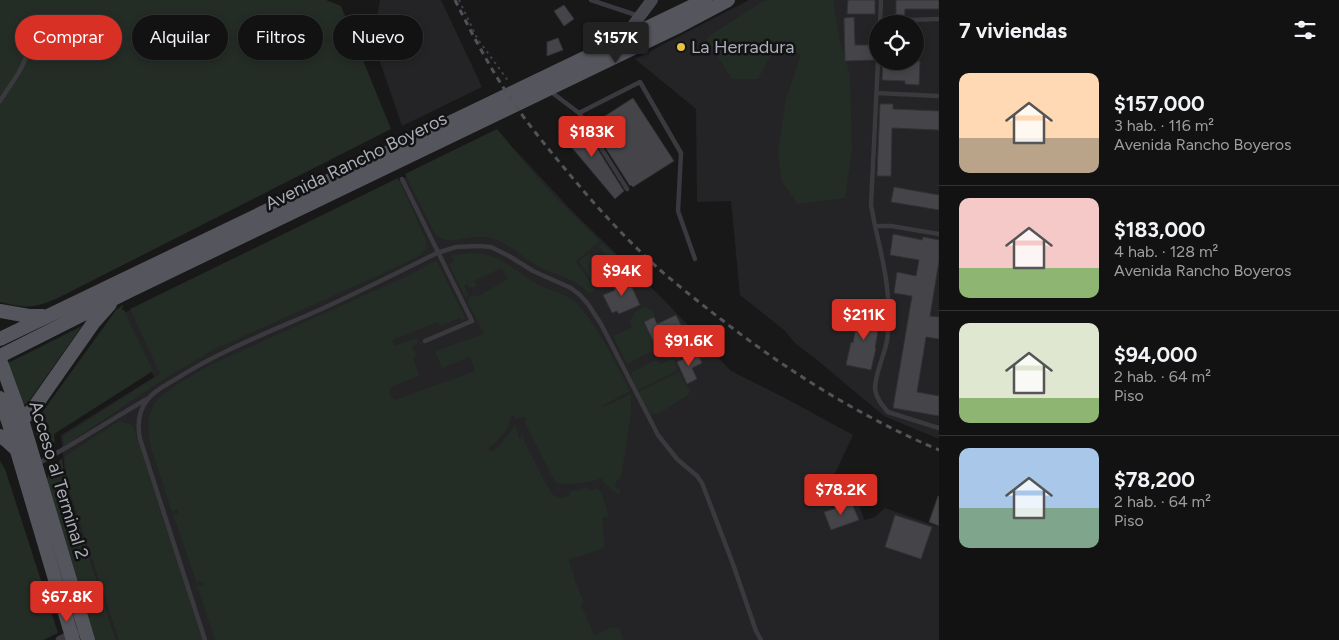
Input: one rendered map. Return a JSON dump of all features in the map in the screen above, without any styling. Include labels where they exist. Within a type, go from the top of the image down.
[{"type":"main road","points":[[595,66],[631,28],[652,0]]},
{"type":"main road","name":"Avenida Rancho Boyeros","points":[[0,339],[705,0]]},
{"type":"main road","name":"Avenida Rancho Boyeros","points":[[0,356],[118,296],[676,27],[728,0]]},
{"type":"main road","points":[[10,424],[33,408],[94,322],[118,296]]},
{"type":"main road","points":[[0,311],[29,316],[46,316]]},
{"type":"main road","name":"Acceso al Terminal 2","points":[[0,360],[16,449],[75,637]]},
{"type":"main road","name":"Acceso al Terminal 2","points":[[0,398],[10,424],[36,465],[75,637]]},
{"type":"main road","points":[[0,436],[16,449]]},
{"type":"lane","points":[[591,0],[640,16]]},
{"type":"lane","points":[[880,15],[881,0]]},
{"type":"lane","points":[[924,20],[939,20]]},
{"type":"lane","points":[[0,101],[25,60]]},
{"type":"lane","points":[[877,70],[871,205],[885,268],[889,311],[888,330],[875,388],[877,396],[888,412],[939,428]]},
{"type":"lane","points":[[579,113],[640,82],[681,153],[678,211],[696,260]]},
{"type":"lane","points":[[547,89],[579,113],[627,189]]},
{"type":"lane","points":[[876,93],[939,96]]},
{"type":"lane","points":[[402,180],[472,321],[425,341]]},
{"type":"lane","points":[[875,226],[891,226],[939,234]]},
{"type":"lane","points":[[36,465],[148,399],[180,376],[218,355],[438,253],[468,246],[491,246],[533,272],[571,288],[588,304],[601,324],[658,434],[677,459],[697,476],[702,483],[756,631],[761,640]]},
{"type":"lane","points":[[148,399],[138,420],[140,439],[206,640]]},
{"type":"path","points":[[459,0],[477,38],[515,90]]},
{"type":"shaded area","points":[[0,0],[326,0],[341,6],[345,15],[333,15],[333,60],[363,60],[391,129],[56,299],[40,305],[28,306],[0,302]]},
{"type":"shaded area","points":[[380,0],[441,0],[482,87],[402,126],[379,60],[423,60],[423,15],[377,15]]},
{"type":"shaded area","points":[[749,0],[939,0],[939,439],[884,416],[796,344],[784,330],[740,295],[731,201],[697,202],[696,109],[635,59]]},
{"type":"shaded area","points":[[833,0],[840,41],[850,74],[852,150],[845,198],[798,204],[781,180],[778,151],[786,99],[801,55],[778,42],[758,79],[732,79],[706,38],[763,1]]},
{"type":"shaded area","points":[[497,129],[554,196],[600,241],[576,261],[595,290],[589,293],[576,283],[536,265],[500,241],[486,237],[445,240],[435,234],[405,174]]},
{"type":"shaded area","points":[[499,133],[575,214],[664,300],[731,371],[853,435],[822,501],[824,504],[855,493],[864,520],[875,517],[885,508],[939,527],[939,640],[116,640],[66,485],[61,435],[154,377],[124,313]]},
{"type":"shaded area","points":[[398,178],[426,240],[426,249],[419,256],[215,349],[164,379],[64,445],[63,436],[160,374],[130,309]]},
{"type":"shaded area","points":[[602,243],[631,269],[629,271],[626,270],[622,273],[623,275],[617,278],[615,275],[620,273],[617,267],[613,269],[600,247],[596,249]]},
{"type":"shaded area","points":[[473,253],[499,259],[539,285],[564,295],[575,302],[600,335],[630,391],[602,406],[604,407],[631,394],[631,415],[621,478],[617,480],[615,485],[620,489],[619,495],[603,482],[602,478],[571,484],[555,482],[525,423],[526,419],[524,417],[516,419],[513,415],[507,429],[488,448],[491,452],[500,445],[515,425],[519,435],[518,438],[523,435],[523,439],[542,477],[554,496],[563,498],[570,495],[569,493],[573,490],[577,491],[585,487],[590,490],[598,488],[602,494],[609,516],[602,518],[604,548],[571,558],[569,562],[584,602],[581,605],[594,634],[596,635],[612,627],[619,628],[623,640],[215,640],[197,586],[202,586],[204,583],[201,581],[197,584],[173,514],[178,514],[179,511],[177,509],[172,512],[151,448],[148,421],[154,404],[160,397],[179,383],[212,364],[407,276],[436,260],[465,318],[462,321],[460,318],[440,326],[438,322],[392,340],[394,346],[417,338],[418,343],[412,346],[416,356],[413,358],[419,376],[393,386],[389,391],[391,398],[395,400],[475,371],[470,357],[442,368],[435,351],[484,334],[467,301],[470,296],[478,296],[508,279],[502,268],[474,281],[475,287],[469,287],[467,284],[464,286],[468,294],[466,298],[449,264],[454,261],[452,255]]},
{"type":"shaded area","points":[[590,253],[594,260],[602,256],[614,279],[611,280],[612,282],[597,289],[579,261]]},
{"type":"shaded area","points":[[123,305],[122,310],[124,310],[153,371],[54,434],[55,442],[45,446],[39,440],[36,433],[38,418],[116,310]]},
{"type":"shaded area","points":[[645,307],[653,311],[655,316],[643,322],[656,349],[627,364],[613,336],[632,327],[630,321],[635,312]]},
{"type":"shaded area","points":[[82,326],[27,404],[23,404],[8,363]]},
{"type":"shaded area","points":[[673,358],[678,370],[638,390],[631,376],[632,372],[653,361],[658,361],[660,365]]},
{"type":"shaded area","points":[[679,372],[690,391],[688,395],[658,414],[650,414],[639,392]]},
{"type":"shaded area","points":[[119,421],[133,426],[204,640],[119,640],[67,483],[65,456]]},
{"type":"shaded area","points":[[62,458],[66,485],[116,640],[94,640],[46,482],[49,473]]},
{"type":"shaded area","points":[[0,461],[5,469],[58,633],[43,640],[0,640]]},
{"type":"building","points":[[848,0],[875,0],[875,14],[847,14]]},
{"type":"building","points":[[896,0],[939,0],[939,9],[905,9],[905,15],[896,15]]},
{"type":"building","points":[[564,5],[574,19],[564,26],[554,11]]},
{"type":"building","points":[[854,17],[855,45],[869,45],[869,60],[845,61],[844,18]]},
{"type":"building","points":[[558,38],[563,50],[547,56],[547,42]]},
{"type":"building","points":[[883,70],[920,70],[919,85],[905,84],[905,81],[882,80]]},
{"type":"building","points":[[633,98],[674,161],[633,187],[630,186],[591,125]]},
{"type":"building","points":[[880,104],[893,104],[893,109],[939,111],[939,130],[892,128],[891,176],[877,176]]},
{"type":"building","points":[[574,122],[581,132],[585,129],[624,191],[615,199],[558,131]]},
{"type":"building","points":[[894,187],[939,195],[939,210],[891,202]]},
{"type":"building","points":[[893,234],[922,240],[923,237],[939,240],[939,261],[930,316],[939,317],[939,339],[926,337],[917,392],[939,396],[939,416],[893,408],[912,296],[894,293],[897,272],[916,276],[919,260],[890,255]]},
{"type":"building","points":[[626,274],[640,305],[619,314],[617,311],[612,313],[603,295],[615,290],[613,286],[620,283],[618,278]]},
{"type":"building","points":[[859,310],[881,314],[871,370],[846,365],[851,342],[853,343]]},
{"type":"building","points":[[676,315],[684,331],[655,345],[644,322],[654,317],[657,324]]},
{"type":"building","points":[[697,353],[702,363],[692,368],[697,379],[687,384],[677,362]]},
{"type":"building","points":[[939,496],[939,526],[929,522]]},
{"type":"building","points":[[852,503],[859,520],[831,530],[824,512]]},
{"type":"building","points":[[895,515],[932,527],[921,559],[885,547]]},
{"type":"railway","points":[[455,0],[491,67],[522,115],[586,194],[616,228],[649,260],[675,283],[773,358],[854,408],[939,450]]},
{"type":"place","name":"La Herradura","points":[[681,47]]}]
